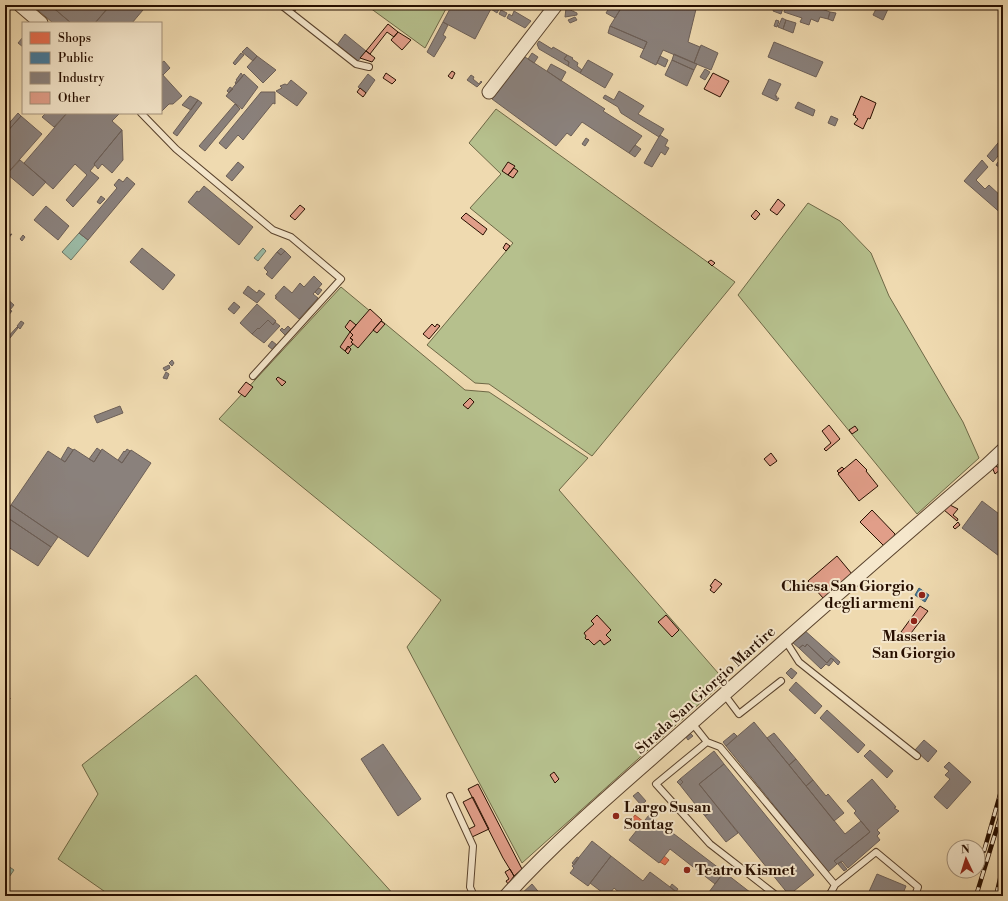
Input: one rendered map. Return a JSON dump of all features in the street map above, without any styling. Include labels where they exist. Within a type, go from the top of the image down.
[{"type":"street","points":[[20,5],[40,22]]},
{"type":"street","points":[[489,92],[556,5]]},
{"type":"street","name":"Strada San Giorgio Martire","points":[[506,896],[534,865],[724,694],[1003,450]]},
{"type":"lane","points":[[280,5],[356,64],[369,67]]},
{"type":"lane","points":[[142,114],[176,149],[273,230],[291,237],[341,279],[254,376]]},
{"type":"lane","points":[[785,640],[799,662],[917,756]]},
{"type":"lane","points":[[724,694],[739,714],[781,681]]},
{"type":"lane","points":[[692,723],[707,742],[720,747],[835,885]]},
{"type":"lane","points":[[707,742],[656,784],[710,844],[777,896]]},
{"type":"lane","points":[[450,796],[473,846],[470,887],[474,896]]},
{"type":"lane","points":[[828,896],[835,885],[876,852],[918,887],[915,896]]},
{"type":"shaded area","points":[[366,5],[448,5],[425,48]]},
{"type":"shaded area","points":[[496,109],[735,282],[592,456],[489,384],[475,383],[427,345],[513,243],[470,208],[501,174],[469,143]]},
{"type":"shaded area","points":[[808,203],[840,221],[871,253],[889,296],[963,422],[979,458],[917,514],[738,295]]},
{"type":"shaded area","points":[[79,233],[88,240],[71,260],[62,252]]},
{"type":"shaded area","points":[[263,248],[266,251],[258,261],[254,258]]},
{"type":"shaded area","points":[[341,287],[465,390],[489,392],[588,458],[559,490],[725,681],[522,863],[407,647],[441,600],[219,419]]},
{"type":"shaded area","points":[[196,675],[395,896],[111,896],[58,859],[98,794],[82,765]]},
{"type":"shaded area","points":[[5,864],[14,870],[7,880],[5,878]]},
{"type":"building: Shops","points":[[635,815],[644,822],[641,825],[632,819]]},
{"type":"building: Shops","points":[[664,856],[669,860],[665,865],[660,862]]},
{"type":"building: Public","name":"Chiesa San Giorgio degli armeni","points":[[919,588],[929,595],[925,602],[915,595]]},
{"type":"building: Industry","points":[[32,5],[50,5],[70,22],[52,22]]},
{"type":"building: Industry","points":[[50,5],[107,5],[109,7],[96,22],[70,22]]},
{"type":"building: Industry","points":[[110,5],[137,5],[143,10],[133,22],[96,22]]},
{"type":"building: Industry","points":[[452,5],[493,5],[475,39],[443,22]]},
{"type":"building: Industry","points":[[493,5],[501,5],[497,13],[491,9]]},
{"type":"building: Industry","points":[[576,5],[574,10],[566,6]]},
{"type":"building: Industry","points":[[611,5],[623,5],[615,18],[606,13]]},
{"type":"building: Industry","points":[[623,5],[697,5],[688,42],[700,47],[694,63],[663,50],[656,65],[640,57],[647,42],[610,26]]},
{"type":"building: Industry","points":[[775,5],[784,5],[781,14],[773,11]]},
{"type":"building: Industry","points":[[786,5],[821,5],[823,6],[822,9],[830,12],[828,19],[820,17],[818,22],[811,19],[809,25],[800,22],[802,18],[784,12]]},
{"type":"building: Industry","points":[[878,5],[888,9],[883,20],[873,15]]},
{"type":"building: Industry","points":[[566,8],[577,13],[577,15],[565,17]]},
{"type":"building: Industry","points":[[501,10],[507,13],[505,17],[499,14]]},
{"type":"building: Industry","points":[[514,11],[531,21],[525,28],[507,18],[509,14],[512,16]]},
{"type":"building: Industry","points":[[830,12],[836,13],[833,21],[828,19]]},
{"type":"building: Industry","points":[[575,17],[577,20],[570,23],[568,20]]},
{"type":"building: Industry","points":[[782,18],[786,20],[783,29],[778,27]]},
{"type":"building: Industry","points":[[776,20],[779,21],[777,27],[774,26]]},
{"type":"building: Industry","points":[[786,20],[796,23],[793,33],[783,29]]},
{"type":"building: Industry","points":[[443,22],[448,25],[443,35],[446,37],[434,57],[427,52]]},
{"type":"building: Industry","points":[[610,26],[647,42],[644,49],[608,33]]},
{"type":"building: Industry","points":[[345,34],[366,51],[358,61],[337,45]]},
{"type":"building: Industry","points":[[22,38],[22,46],[18,43]]},
{"type":"building: Industry","points":[[539,41],[552,49],[553,47],[567,55],[564,59],[569,62],[568,66],[539,49],[537,44]]},
{"type":"building: Industry","points":[[774,42],[823,62],[816,77],[768,57]]},
{"type":"building: Industry","points":[[701,45],[718,53],[711,70],[694,63]]},
{"type":"building: Industry","points":[[247,47],[257,56],[253,61],[242,52]]},
{"type":"building: Industry","points":[[241,53],[244,55],[235,65],[233,63]]},
{"type":"building: Industry","points":[[532,53],[538,57],[534,63],[528,59]]},
{"type":"building: Industry","points":[[674,54],[697,64],[694,70],[672,60]]},
{"type":"building: Industry","points":[[567,55],[578,63],[577,66],[582,70],[580,73],[568,66],[569,62],[564,59]]},
{"type":"building: Industry","points":[[257,56],[276,70],[263,83],[247,67]]},
{"type":"building: Industry","points":[[660,56],[668,60],[665,67],[657,63]]},
{"type":"building: Industry","points":[[525,57],[605,109],[603,111],[642,136],[629,153],[582,122],[571,136],[567,133],[556,146],[492,99]]},
{"type":"building: Industry","points":[[588,60],[613,74],[605,88],[580,73]]},
{"type":"building: Industry","points":[[672,60],[694,70],[687,86],[665,75]]},
{"type":"building: Industry","points":[[164,61],[170,68],[163,75],[162,74],[162,62]]},
{"type":"building: Industry","points":[[551,64],[566,72],[561,81],[547,71]]},
{"type":"building: Industry","points":[[705,69],[710,72],[705,80],[700,77]]},
{"type":"building: Industry","points":[[241,73],[243,76],[236,84],[236,80]]},
{"type":"building: Industry","points":[[162,74],[182,96],[173,104],[169,104],[162,111]]},
{"type":"building: Industry","points":[[244,74],[258,87],[242,109],[226,96]]},
{"type":"building: Industry","points":[[368,74],[375,80],[366,93],[358,87]]},
{"type":"building: Industry","points":[[471,75],[479,84],[481,81],[482,82],[477,87],[467,80]]},
{"type":"building: Industry","points":[[769,79],[781,84],[775,96],[777,96],[776,98],[779,98],[777,101],[762,94]]},
{"type":"building: Industry","points":[[291,80],[307,93],[297,106],[276,91],[282,88],[280,86],[285,84],[287,85]]},
{"type":"building: Industry","points":[[230,87],[233,89],[229,93],[227,91]]},
{"type":"building: Industry","points":[[619,91],[644,106],[638,114],[664,129],[659,137],[621,113],[618,107],[603,98],[605,95],[614,100]]},
{"type":"building: Industry","points":[[261,92],[275,92],[275,104],[273,103],[243,140],[238,135],[226,149],[219,143]]},
{"type":"building: Industry","points":[[190,96],[198,100],[191,110],[182,105]]},
{"type":"building: Industry","points":[[198,100],[202,103],[177,136],[173,133]]},
{"type":"building: Industry","points":[[798,102],[815,110],[813,116],[795,108]]},
{"type":"building: Industry","points":[[235,104],[240,109],[205,151],[199,146]]},
{"type":"building: Industry","points":[[18,113],[21,116],[5,134],[5,128]]},
{"type":"building: Industry","points":[[45,114],[66,114],[54,127],[42,117]]},
{"type":"building: Industry","points":[[66,114],[119,114],[112,121],[122,130],[90,171],[99,178],[73,207],[66,200],[87,175],[75,164],[53,189],[24,163]]},
{"type":"building: Industry","points":[[21,116],[42,134],[5,176],[5,134]]},
{"type":"building: Industry","points":[[831,116],[838,119],[835,126],[828,123]]},
{"type":"building: Industry","points":[[122,130],[123,160],[112,173],[102,164],[98,169],[94,164]]},
{"type":"building: Industry","points":[[660,135],[668,140],[665,146],[669,148],[665,155],[661,152],[652,167],[644,163]]},
{"type":"building: Industry","points":[[1003,137],[1003,150],[993,162],[987,156]]},
{"type":"building: Industry","points":[[586,138],[589,140],[585,146],[582,144]]},
{"type":"building: Industry","points":[[635,145],[641,149],[635,157],[629,153]]},
{"type":"building: Industry","points":[[20,160],[46,182],[33,196],[7,174]]},
{"type":"building: Industry","points":[[982,160],[988,167],[976,180],[985,189],[989,185],[1003,198],[1003,215],[964,181]]},
{"type":"building: Industry","points":[[238,162],[244,167],[232,181],[226,176]]},
{"type":"building: Industry","points":[[998,162],[1003,166],[1003,170],[996,165]]},
{"type":"building: Industry","points":[[127,177],[135,184],[88,240],[79,233],[117,188],[114,185],[119,179],[123,182]]},
{"type":"building: Industry","points":[[204,186],[253,227],[239,245],[188,202],[197,191],[199,192]]},
{"type":"building: Industry","points":[[101,196],[105,199],[100,204],[97,202]]},
{"type":"building: Industry","points":[[46,206],[69,226],[58,240],[34,220]]},
{"type":"building: Industry","points":[[12,234],[5,242],[5,236]]},
{"type":"building: Industry","points":[[23,235],[25,237],[22,241],[20,239]]},
{"type":"building: Industry","points":[[142,248],[175,275],[163,290],[130,262]]},
{"type":"building: Industry","points":[[281,248],[285,251],[281,255],[277,252]]},
{"type":"building: Industry","points":[[285,251],[291,257],[272,279],[266,274],[268,272],[264,268],[277,252],[281,255]]},
{"type":"building: Industry","points":[[314,276],[322,284],[313,294],[318,298],[299,319],[275,298],[277,297],[275,296],[284,286],[292,293],[300,283],[304,287]]},
{"type":"building: Industry","points":[[248,286],[257,293],[259,290],[265,294],[257,303],[243,293]]},
{"type":"building: Industry","points":[[319,288],[322,290],[318,295],[315,292]]},
{"type":"building: Industry","points":[[5,297],[14,305],[10,310],[12,311],[7,317],[5,316]]},
{"type":"building: Industry","points":[[234,302],[240,307],[234,314],[228,309]]},
{"type":"building: Industry","points":[[257,304],[276,321],[273,325],[268,320],[252,334],[240,323]]},
{"type":"building: Industry","points":[[268,320],[273,325],[275,322],[280,326],[264,343],[252,334]]},
{"type":"building: Industry","points":[[21,321],[24,323],[20,329],[17,326]]},
{"type":"building: Industry","points":[[288,326],[291,329],[285,335],[280,330],[282,328],[284,330]]},
{"type":"building: Industry","points":[[17,327],[18,328],[6,343],[5,340]]},
{"type":"building: Industry","points":[[272,341],[277,345],[273,350],[268,346]]},
{"type":"building: Industry","points":[[172,360],[174,363],[172,366],[169,363]]},
{"type":"building: Industry","points":[[169,365],[170,368],[165,371],[163,368]]},
{"type":"building: Industry","points":[[166,372],[169,374],[167,379],[163,378]]},
{"type":"building: Industry","points":[[120,406],[123,413],[97,423],[94,416]]},
{"type":"building: Industry","points":[[68,447],[73,450],[65,462],[61,459]]},
{"type":"building: Industry","points":[[97,448],[101,451],[94,462],[89,459]]},
{"type":"building: Industry","points":[[74,449],[94,462],[102,449],[122,463],[131,450],[151,463],[88,557],[11,505],[48,451],[65,462]]},
{"type":"building: Industry","points":[[127,449],[130,451],[122,463],[118,460]]},
{"type":"building: Industry","points":[[982,501],[1003,517],[1003,559],[962,528]]},
{"type":"building: Industry","points":[[11,505],[58,537],[51,547],[5,516]]},
{"type":"building: Industry","points":[[5,516],[51,547],[38,566],[5,545]]},
{"type":"building: Industry","points":[[803,629],[840,662],[838,665],[831,658],[827,663],[807,644],[805,647],[803,645],[799,648],[793,643],[796,635]]},
{"type":"building: Industry","points":[[807,644],[827,663],[831,658],[834,660],[829,666],[826,664],[821,669],[799,648],[803,645],[805,647]]},
{"type":"building: Industry","points":[[791,668],[797,673],[792,679],[786,673]]},
{"type":"building: Industry","points":[[796,682],[822,706],[815,714],[789,690]]},
{"type":"building: Industry","points":[[827,710],[865,745],[858,753],[820,718]]},
{"type":"building: Industry","points":[[754,722],[845,834],[861,821],[870,832],[834,861],[837,864],[828,872],[726,746]]},
{"type":"building: Industry","points":[[690,733],[693,736],[688,740],[686,737]]},
{"type":"building: Industry","points":[[734,733],[737,736],[726,746],[723,742]]},
{"type":"building: Industry","points":[[774,733],[796,759],[789,765],[767,738]]},
{"type":"building: Industry","points":[[924,740],[937,751],[928,762],[915,750]]},
{"type":"building: Industry","points":[[383,744],[421,799],[398,816],[361,759]]},
{"type":"building: Industry","points":[[870,750],[893,771],[887,778],[864,756]]},
{"type":"building: Industry","points":[[714,751],[724,764],[699,784],[738,833],[726,842],[705,816],[709,813],[703,806],[699,809],[680,785],[683,782],[680,779]]},
{"type":"building: Industry","points":[[796,759],[813,780],[806,786],[789,765]]},
{"type":"building: Industry","points":[[949,762],[971,782],[947,809],[934,797],[950,779],[945,775],[949,771],[944,767]]},
{"type":"building: Industry","points":[[724,764],[814,875],[789,895],[699,784]]},
{"type":"building: Industry","points":[[680,779],[683,782],[680,785],[677,782]]},
{"type":"building: Industry","points":[[872,779],[896,807],[894,808],[899,811],[877,830],[880,833],[877,836],[880,840],[848,868],[842,861],[837,864],[834,861],[870,832],[854,813],[856,811],[847,801]]},
{"type":"building: Industry","points":[[813,780],[826,796],[828,794],[844,813],[834,821],[806,786]]},
{"type":"building: Industry","points":[[638,792],[646,801],[641,805],[633,796]]},
{"type":"building: Industry","points":[[703,806],[709,813],[705,816],[699,809]]},
{"type":"building: Industry","points":[[649,815],[724,872],[715,884],[670,849],[659,863],[629,840]]},
{"type":"building: Industry","points":[[592,841],[611,856],[588,886],[570,873],[574,868],[572,866]]},
{"type":"building: Industry","points":[[611,856],[643,881],[650,872],[682,896],[642,896],[636,891],[631,896],[623,896],[614,888],[607,896],[590,883]]},
{"type":"building: Industry","points":[[577,857],[579,858],[574,865],[572,863]]},
{"type":"building: Industry","points":[[841,862],[847,869],[844,871],[838,864]]},
{"type":"building: Industry","points":[[724,872],[755,896],[706,896]]},
{"type":"building: Industry","points":[[877,874],[906,886],[902,896],[867,896]]},
{"type":"building: Industry","points":[[532,884],[542,896],[519,896],[520,895]]},
{"type":"building: Industry","points":[[672,884],[678,889],[676,892],[670,887]]},
{"type":"building: Other","points":[[285,5],[299,5],[294,12]]},
{"type":"building: Other","points":[[388,24],[398,32],[394,37],[387,32],[370,54],[366,51]]},
{"type":"building: Other","points":[[398,32],[411,40],[402,50],[391,40]]},
{"type":"building: Other","points":[[366,51],[375,58],[372,62],[360,58]]},
{"type":"building: Other","points":[[452,71],[455,73],[452,79],[448,76]]},
{"type":"building: Other","points":[[386,73],[396,80],[392,84],[383,78]]},
{"type":"building: Other","points":[[713,73],[729,81],[720,97],[704,89]]},
{"type":"building: Other","points":[[360,88],[366,93],[363,97],[357,92]]},
{"type":"building: Other","points":[[861,96],[876,103],[870,119],[868,118],[863,129],[854,124],[858,119],[853,115]]},
{"type":"building: Other","points":[[508,162],[515,166],[508,175],[502,171]]},
{"type":"building: Other","points":[[514,168],[518,171],[513,178],[508,175]]},
{"type":"building: Other","points":[[778,199],[785,205],[777,215],[770,210]]},
{"type":"building: Other","points":[[300,205],[305,209],[295,220],[290,216]]},
{"type":"building: Other","points":[[756,210],[760,214],[755,220],[751,216]]},
{"type":"building: Other","points":[[466,213],[487,229],[483,235],[461,218]]},
{"type":"building: Other","points":[[506,243],[510,246],[506,251],[503,248]]},
{"type":"building: Other","points":[[711,260],[715,263],[712,266],[708,262]]},
{"type":"building: Other","points":[[370,309],[382,320],[358,348],[351,342],[353,340],[350,338],[353,335],[350,332]]},
{"type":"building: Other","points":[[350,320],[356,325],[350,332],[345,327]]},
{"type":"building: Other","points":[[381,321],[385,324],[377,333],[373,330]]},
{"type":"building: Other","points":[[432,324],[435,327],[437,324],[440,326],[429,339],[423,334]]},
{"type":"building: Other","points":[[350,332],[353,335],[350,338],[353,340],[351,342],[353,344],[345,351],[340,347]]},
{"type":"building: Other","points":[[348,346],[351,349],[348,354],[345,351]]},
{"type":"building: Other","points":[[278,377],[286,382],[282,386],[276,379]]},
{"type":"building: Other","points":[[246,382],[253,387],[245,397],[238,392]]},
{"type":"building: Other","points":[[470,398],[474,402],[468,409],[463,405]]},
{"type":"building: Other","points":[[829,425],[840,439],[826,451],[824,449],[831,443],[822,431]]},
{"type":"building: Other","points":[[855,426],[858,430],[852,434],[849,430]]},
{"type":"building: Other","points":[[771,453],[777,461],[770,466],[764,459]]},
{"type":"building: Other","points":[[856,459],[867,470],[866,471],[878,486],[859,501],[838,474]]},
{"type":"building: Other","points":[[994,465],[1001,469],[995,474],[992,467]]},
{"type":"building: Other","points":[[842,467],[844,469],[839,473],[837,471]]},
{"type":"building: Other","points":[[950,505],[958,509],[953,515],[958,519],[957,521],[944,510]]},
{"type":"building: Other","points":[[872,510],[895,534],[892,540],[884,546],[860,522]]},
{"type":"building: Other","points":[[958,522],[960,525],[955,529],[953,527]]},
{"type":"building: Other","points":[[837,556],[852,574],[823,598],[808,581]]},
{"type":"building: Other","points":[[715,579],[722,584],[714,593],[710,590],[712,587],[710,586]]},
{"type":"building: Other","name":"Masseria San Giorgio","points":[[920,606],[928,611],[908,637],[901,632]]},
{"type":"building: Other","points":[[597,615],[611,630],[606,635],[611,640],[604,645],[600,640],[594,645],[585,638],[586,636],[584,633],[594,624],[591,621]]},
{"type":"building: Other","points":[[666,615],[679,630],[672,637],[658,622]]},
{"type":"building: Other","points":[[7,697],[10,698],[7,707],[5,707]]},
{"type":"building: Other","points":[[554,772],[559,779],[555,783],[550,775]]},
{"type":"building: Other","points":[[478,784],[522,869],[514,876],[503,858],[468,789]]},
{"type":"building: Other","points":[[473,797],[489,829],[472,837],[469,829],[475,826],[463,802]]},
{"type":"building: Other","points":[[510,869],[514,876],[508,884],[506,881],[509,879],[505,872]]},
{"type":"railway","points":[[986,844],[1003,784]]},
{"type":"railway","points":[[976,896],[1003,808]]},
{"type":"railway","points":[[996,896],[1003,866]]},
{"type":"place","name":"Chiesa San Giorgio degli armeni","points":[[922,595]]},
{"type":"place","name":"Masseria San Giorgio","points":[[914,621]]},
{"type":"place","name":"Largo Susan Sontag","points":[[616,816]]},
{"type":"place","name":"Teatro Kismet","points":[[687,870]]}]
